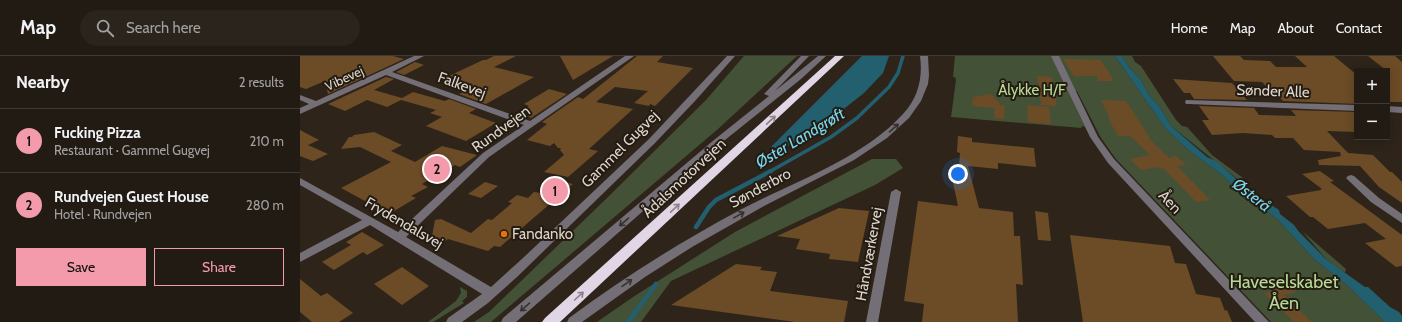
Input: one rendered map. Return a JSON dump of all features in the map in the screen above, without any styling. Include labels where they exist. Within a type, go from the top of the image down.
[{"type":"highway","name":"Ådalsmotorvejen","points":[[550,322],[840,56]]},
{"type":"street","name":"Vibevej","points":[[300,111],[420,56]]},
{"type":"street","name":"Rundvejen","points":[[399,237],[486,155],[630,56]]},
{"type":"street","name":"Gammel Gugvej","points":[[452,322],[491,293],[659,136],[731,56]]},
{"type":"street","points":[[717,142],[806,56]]},
{"type":"street","points":[[508,322],[717,142],[798,78],[822,56]]},
{"type":"street","name":"Sønderbro","points":[[573,322],[636,277],[688,243],[862,151],[883,137],[898,124],[916,103],[926,78],[924,56]]},
{"type":"street","name":"Åen","points":[[1055,56],[1094,137],[1111,161],[1264,322]]},
{"type":"street","name":"Falkevej","points":[[386,72],[530,124]]},
{"type":"street","points":[[300,97],[316,104]]},
{"type":"street","name":"Sønder Alle","points":[[1188,102],[1354,108]]},
{"type":"street","points":[[1390,109],[1402,110]]},
{"type":"street","points":[[1352,178],[1375,200],[1402,219]]},
{"type":"street","name":"Frydendalsvej","points":[[300,181],[399,237],[491,293]]},
{"type":"street","name":"Håndværkervej","points":[[872,322],[896,192]]},
{"type":"street","points":[[300,258],[370,220]]},
{"type":"green space","points":[[744,56],[797,56],[718,129],[491,322],[474,322],[489,312],[608,197],[706,100]]},
{"type":"green space","points":[[955,56],[1115,56],[1165,128],[1187,149],[1222,175],[1239,191],[1277,219],[1314,259],[1347,285],[1385,322],[1271,322],[1116,159],[1101,138],[1077,91],[1068,91],[1085,127],[1081,126],[1082,128],[951,117],[956,80],[955,77],[953,77]]},
{"type":"green space","points":[[1122,56],[1132,56],[1135,62],[1141,66],[1176,120],[1182,126],[1187,127],[1212,155],[1243,178],[1240,181],[1171,126],[1160,107],[1149,95],[1141,80],[1128,66]]},
{"type":"green space","points":[[872,159],[896,159],[903,168],[875,185],[671,281],[641,322],[597,322],[633,297],[735,232]]},
{"type":"green space","points":[[1302,231],[1346,269],[1345,273],[1327,260]]},
{"type":"green space","points":[[460,287],[467,291],[467,297],[462,301],[464,303],[433,322],[428,322],[456,301],[461,293]]},
{"type":"water","points":[[862,56],[889,56],[883,73],[864,93],[812,134],[781,149],[771,147]]},
{"type":"water","name":"Østerå","points":[[1115,56],[1122,56],[1128,66],[1141,80],[1149,95],[1160,107],[1171,126],[1207,157],[1216,161],[1251,192],[1279,210],[1280,214],[1294,225],[1327,260],[1365,287],[1368,287],[1390,307],[1399,312],[1402,316],[1402,322],[1385,322],[1347,285],[1314,259],[1277,219],[1239,191],[1222,175],[1187,149],[1165,128]]},
{"type":"building","points":[[300,56],[393,56],[404,59],[328,94],[325,81],[306,89],[300,87]]},
{"type":"building","points":[[494,56],[516,56],[494,67],[534,77],[486,104],[459,94],[472,87],[467,86],[470,84],[449,76]]},
{"type":"building","points":[[560,56],[613,56],[573,80]]},
{"type":"building","points":[[637,56],[663,56],[657,62],[693,68],[655,106],[650,104],[649,106],[634,103],[648,91],[615,87],[596,102],[633,109],[589,149],[598,151],[568,177],[544,172],[564,155],[560,150],[561,148],[558,148],[554,143],[550,146],[527,140],[547,124],[542,122],[578,97],[583,99]]},
{"type":"building","points":[[1213,56],[1240,56],[1244,60],[1270,61],[1276,67],[1307,67],[1295,56],[1334,56],[1354,73],[1354,104],[1283,101],[1262,82],[1234,81]]},
{"type":"building","points":[[1368,56],[1395,56],[1402,62],[1402,102],[1390,102],[1390,68],[1383,68]]},
{"type":"building","points":[[1063,59],[1101,60],[1114,81],[1097,81],[1098,76],[1074,76]]},
{"type":"building","points":[[415,62],[424,65],[404,75],[396,72]]},
{"type":"building","points":[[1037,76],[1052,77],[1057,106],[1041,105]]},
{"type":"building","points":[[386,77],[394,79],[374,90],[402,98],[413,92],[445,101],[449,99],[476,109],[469,113],[496,123],[466,141],[426,126],[442,117],[430,113],[436,110],[401,100],[387,107],[367,100],[345,111],[328,104]]},
{"type":"building","points":[[1173,79],[1232,83],[1247,100],[1194,99],[1190,93],[1184,93]]},
{"type":"building","points":[[549,89],[567,94],[531,118],[517,113],[529,106],[524,104]]},
{"type":"building","points":[[991,94],[1001,105],[1005,105],[1004,119],[994,118],[995,108],[972,106],[973,97]]},
{"type":"building","points":[[1101,100],[1126,101],[1150,138],[1148,138],[1169,158],[1176,156],[1186,165],[1177,166],[1210,200],[1196,202],[1163,168],[1160,169],[1158,167],[1141,170],[1130,159],[1150,155],[1130,136],[1118,136],[1108,118],[1110,118]]},
{"type":"building","points":[[1027,105],[1049,107],[1051,124],[1028,122]]},
{"type":"building","points":[[1199,106],[1254,108],[1259,115],[1296,116],[1291,110],[1354,112],[1354,132],[1327,131],[1348,153],[1373,155],[1390,172],[1392,172],[1402,182],[1402,203],[1379,187],[1360,166],[1319,165],[1318,160],[1341,156],[1340,152],[1304,150],[1293,138],[1275,138],[1272,135],[1243,133],[1212,135],[1202,120],[1209,120]]},
{"type":"building","points":[[300,130],[319,140],[308,145],[328,154],[313,161],[300,156]]},
{"type":"building","points":[[374,132],[402,145],[391,151],[415,162],[442,146],[477,155],[460,167],[455,165],[422,184],[428,187],[411,196],[416,198],[389,214],[341,188],[391,162],[360,147],[341,149],[349,137]]},
{"type":"building","points":[[958,136],[972,138],[972,142],[1034,148],[1036,167],[998,163],[998,169],[968,166],[979,208],[1013,212],[1014,236],[1020,236],[1023,285],[1016,284],[1018,322],[922,322],[924,304],[904,301],[918,201],[958,206],[952,178],[958,178],[960,153],[957,152]]},
{"type":"building","points":[[1320,171],[1334,181],[1330,182],[1402,235],[1402,266],[1396,267],[1365,243],[1386,239],[1365,223],[1328,229],[1313,217],[1310,217],[1286,196],[1321,190],[1322,189],[1302,174]]},
{"type":"building","points":[[557,180],[573,184],[500,247],[494,246],[488,251],[448,239],[444,242],[432,236],[435,220],[441,219],[471,233],[488,219],[492,220],[512,203],[508,202],[517,195],[528,198],[534,192],[541,193]]},
{"type":"building","points":[[485,182],[498,186],[481,198],[468,194]]},
{"type":"building","points":[[839,208],[869,211],[858,262],[829,259],[830,254],[796,249],[800,239],[777,236]]},
{"type":"building","points":[[1035,211],[1048,213],[1051,241],[1038,240]]},
{"type":"building","points":[[362,232],[384,245],[367,255],[363,252],[334,270],[322,262],[351,245],[346,242]]},
{"type":"building","points":[[1070,235],[1170,246],[1175,263],[1186,264],[1196,294],[1220,298],[1225,311],[1227,310],[1232,322],[1083,322]]},
{"type":"building","points":[[736,264],[762,267],[760,270],[777,272],[770,291],[848,301],[844,322],[795,322],[671,305]]},
{"type":"building","points":[[402,267],[429,286],[402,305],[374,284]]},
{"type":"building","points":[[300,279],[321,296],[327,293],[353,313],[339,322],[312,322],[300,312]]},
{"type":"building","points":[[1284,281],[1296,292],[1284,295],[1312,322],[1294,322],[1264,293],[1273,291],[1267,285]]},
{"type":"waterway","name":"Øster Landgrøft","points":[[769,172],[831,137],[857,118],[889,87],[898,73],[903,56]]},
{"type":"waterway","name":"Øster Landgrøft","points":[[696,227],[709,207],[716,200],[771,171]]},
{"type":"waterway","name":"Øster Landgrøft","points":[[628,322],[656,284]]},
{"type":"place","name":"Rundvejen Guest House","points":[[437,169]]},
{"type":"place","name":"Fucking Pizza","points":[[555,191]]},
{"type":"place","name":"Fandanko","points":[[504,234]]},
{"type":"park label","name":"Ålykke H/F","points":[[1032,90]]},
{"type":"park label","name":"Haveselskabet Åen","points":[[1284,292]]}]
